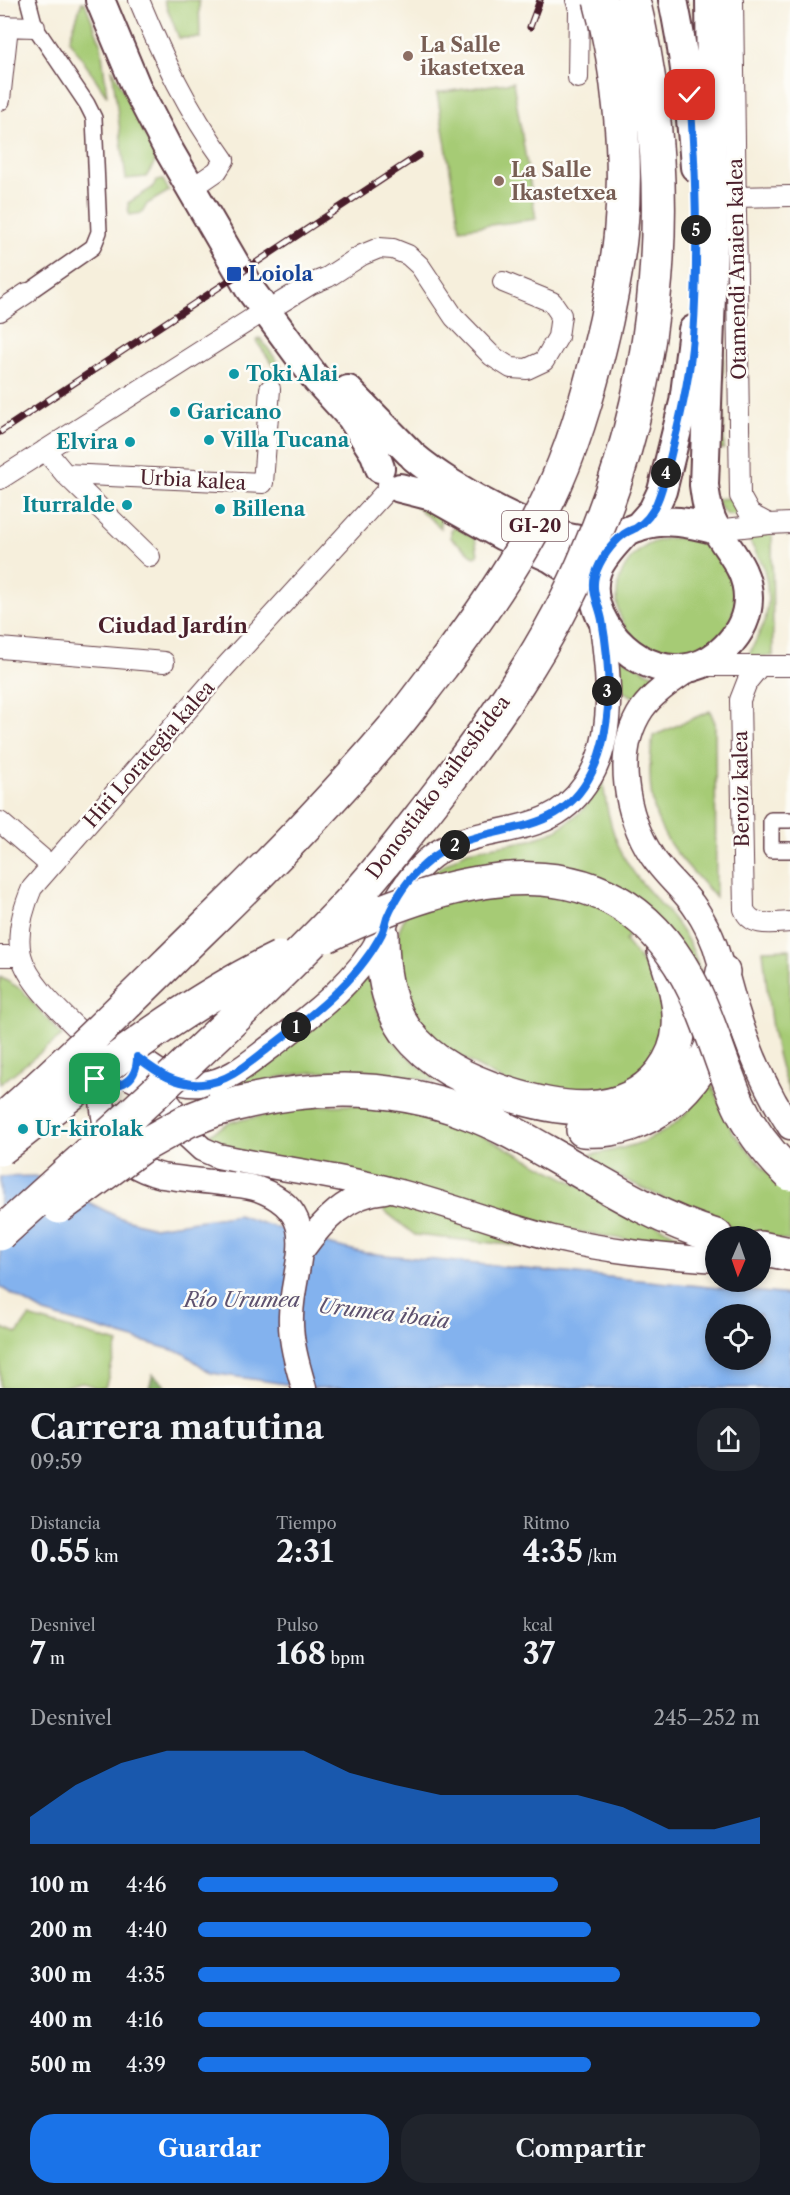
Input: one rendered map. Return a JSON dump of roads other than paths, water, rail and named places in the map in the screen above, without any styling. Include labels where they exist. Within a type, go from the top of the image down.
[{"type":"highway","name":"GI-20","points":[[0,1122],[101,1030],[280,853],[348,780],[394,728],[480,616],[529,538],[556,484],[593,381],[612,292],[622,227],[621,133],[613,62],[600,0]]},
{"type":"highway","name":"Donostiako saihesbidea","points":[[0,1234],[138,1110],[340,913],[387,858],[476,744],[539,648],[562,605],[589,552],[614,484],[645,368],[657,283],[658,165],[654,115],[648,67],[633,0]]},
{"type":"highway","points":[[0,1149],[123,1054],[206,998],[266,965],[356,921],[450,887],[509,878],[546,879],[583,887],[617,902],[633,912],[673,953],[693,988],[710,1026],[732,1089],[747,1120],[766,1149],[790,1174]]},
{"type":"highway","points":[[382,935],[384,973],[391,1002],[405,1029],[426,1053],[465,1078],[518,1098],[561,1107],[587,1109],[612,1105],[644,1091],[666,1066],[675,1048],[679,1028],[679,1004],[660,938]]},
{"type":"highway","points":[[469,1113],[496,1113],[563,1129],[591,1131],[616,1128],[655,1113],[687,1087],[706,1059],[719,1024],[723,972]]},
{"type":"highway","points":[[0,1251],[163,1133],[215,1110],[271,1095],[348,1089],[414,1097],[469,1113],[511,1132],[642,1206],[705,1232]]},
{"type":"highway","points":[[771,1250],[790,1254]]},
{"type":"main road","points":[[100,0],[138,91],[167,147],[249,288],[272,307],[412,455]]},
{"type":"main road","points":[[111,0],[148,87],[272,307],[317,380],[351,417],[389,480],[432,496],[503,536],[551,558],[577,575],[598,607],[610,632],[636,657],[666,668],[695,667],[712,660],[732,642],[739,632],[748,601],[743,572],[719,526],[704,485],[713,241],[710,0]]},
{"type":"main road","points":[[598,607],[594,587],[596,572],[603,557],[653,510],[662,491],[684,402],[693,340],[696,178],[690,95],[673,0]]},
{"type":"main road","points":[[389,480],[384,457],[393,450],[405,450],[458,489],[516,519],[544,530],[587,540],[606,539],[631,530],[671,521],[719,526]]},
{"type":"street","points":[[0,311],[93,247],[97,242],[99,232],[93,118],[87,104],[35,27],[28,0]]},
{"type":"street","points":[[139,0],[168,69],[198,123],[224,160],[217,171],[201,182]]},
{"type":"street","points":[[576,0],[579,9],[578,78]]},
{"type":"street","name":"Otamendi Anaien kalea","points":[[733,0],[740,496],[750,514],[769,524]]},
{"type":"street","points":[[0,100],[4,26],[35,27]]},
{"type":"street","points":[[736,197],[790,196]]},
{"type":"street","points":[[0,479],[272,307],[311,284],[328,277],[362,255],[379,248],[393,249],[408,255],[420,266],[454,317],[492,356],[510,368],[527,369],[544,361],[558,337],[561,315],[552,302],[503,282]]},
{"type":"street","name":"Urbia kalea","points":[[65,474],[263,483],[270,389]]},
{"type":"street","points":[[45,450],[65,474],[150,558]]},
{"type":"street","name":"Hiri Lorategia kalea","points":[[93,1044],[33,980],[21,956],[20,932],[24,908],[32,888],[225,667],[389,488],[389,480]]},
{"type":"street","points":[[719,526],[790,524]]},
{"type":"street","points":[[134,1067],[177,1082],[202,1084],[226,1078],[290,1032],[328,1000],[366,958],[382,935],[388,916],[409,880],[440,852],[461,842],[528,826],[553,816],[571,803],[586,784],[597,761],[606,718],[607,679],[598,607]]},
{"type":"street","points":[[0,648],[164,662]]},
{"type":"street","name":"Beroiz kalea","points":[[760,666],[747,682],[740,700],[743,904],[748,918],[758,923],[790,922]]},
{"type":"street","points":[[790,666],[695,667],[656,693],[641,710],[632,731],[628,747],[626,782],[632,815],[646,846],[655,860],[687,896],[703,920],[728,980],[752,1052],[771,1095],[790,1127]]},
{"type":"street","points":[[790,820],[771,820],[771,850],[790,850]]},
{"type":"street","points":[[0,822],[50,866]]},
{"type":"street","points":[[0,956],[21,956]]},
{"type":"street","points":[[134,1067],[117,1085],[101,1083],[95,1079],[88,1066],[89,1051],[93,1044],[106,1037],[121,1037],[133,1047],[134,1067],[160,1093],[189,1137],[202,1149],[218,1156],[335,1177],[397,1191],[587,1246],[622,1252],[705,1259]]},
{"type":"street","points":[[101,1083],[105,1126],[114,1146],[130,1162],[151,1174],[256,1188],[276,1198],[293,1215],[299,1227],[302,1250],[295,1280],[291,1317],[295,1354],[304,1388]]},
{"type":"street","points":[[302,1250],[316,1231],[334,1213],[359,1197],[376,1192],[397,1191]]},
{"type":"street","points":[[771,1264],[790,1265]]},
{"type":"water","name":"Río Urumea","points":[[36,1176],[118,1217],[154,1227],[238,1215],[323,1243],[365,1253],[705,1287],[705,1292],[760,1292],[790,1295],[790,1388],[312,1388],[211,1373],[183,1353],[44,1313],[0,1287],[0,1177]]},
{"type":"railway","points":[[530,27],[540,0]]},
{"type":"railway","points":[[0,432],[419,155]]},
{"type":"place","name":"La Salle ikastetxea","points":[[408,56]]},
{"type":"place","name":"La Salle Ikastetxea","points":[[499,181]]},
{"type":"place","name":"Loiola","points":[[234,274]]},
{"type":"place","name":"Toki Alai","points":[[234,374]]},
{"type":"place","name":"Garicano","points":[[175,412]]},
{"type":"place","name":"Villa Tucana","points":[[209,440]]},
{"type":"place","name":"Elvira","points":[[130,442]]},
{"type":"place","name":"Iturralde","points":[[127,505]]},
{"type":"place","name":"Billena","points":[[220,509]]},
{"type":"place","name":"Ur-kirolak","points":[[23,1129]]},
{"type":"district","name":"Ciudad Jardín","points":[[173,625]]},
{"type":"water label","name":"Urumea ibaia","points":[[384,1313]]}]
